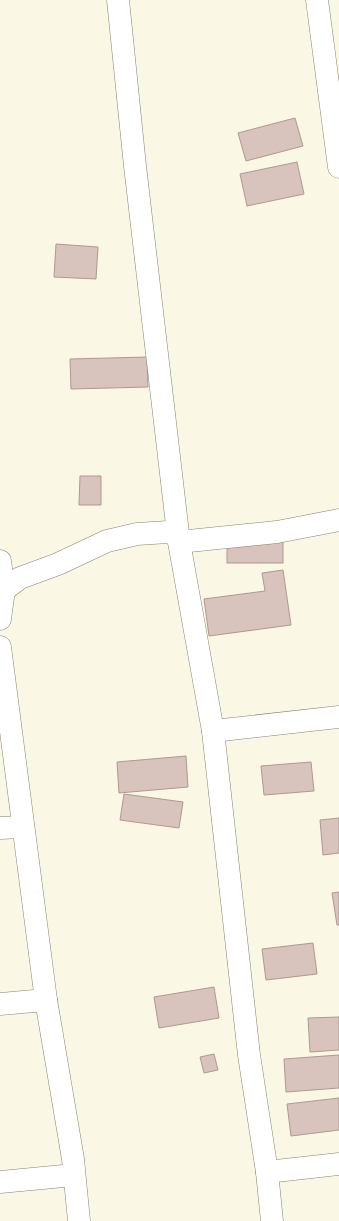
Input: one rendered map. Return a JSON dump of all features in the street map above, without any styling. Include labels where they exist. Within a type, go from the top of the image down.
[{"type":"street","points":[[118,0],[135,166],[179,542]]},
{"type":"street","points":[[317,0],[339,167]]},
{"type":"street","points":[[179,542],[278,532],[339,520]]},
{"type":"street","points":[[4,590],[20,578],[58,564],[107,541],[137,534],[168,532],[178,536],[213,731],[249,1055],[267,1172],[272,1221]]},
{"type":"street","points":[[0,561],[4,590],[0,619]]},
{"type":"street","points":[[0,647],[46,1000],[73,1159],[79,1221]]},
{"type":"street","points":[[213,731],[339,717]]},
{"type":"street","points":[[0,828],[23,827]]},
{"type":"street","points":[[0,1004],[46,1000]]},
{"type":"street","points":[[267,1172],[339,1164]]},
{"type":"street","points":[[0,1182],[74,1175]]},
{"type":"building","points":[[295,118],[303,146],[246,161],[238,133]]},
{"type":"building","points":[[297,162],[304,194],[247,206],[240,174]]},
{"type":"building","points":[[56,244],[98,247],[96,279],[54,277]]},
{"type":"building","points":[[147,357],[148,387],[71,389],[70,359]]},
{"type":"building","points":[[80,476],[101,476],[101,505],[79,505]]},
{"type":"building","points":[[227,542],[283,542],[283,563],[227,563]]},
{"type":"building","points":[[283,570],[291,625],[209,636],[204,599],[265,591],[262,573]]},
{"type":"building","points":[[186,756],[188,787],[119,793],[117,762]]},
{"type":"building","points":[[311,762],[314,791],[264,795],[261,766]]},
{"type":"building","points":[[124,794],[183,802],[179,828],[120,820]]},
{"type":"building","points":[[339,818],[339,853],[323,855],[320,820]]},
{"type":"building","points":[[339,892],[339,925],[337,925],[332,893]]},
{"type":"building","points":[[313,943],[317,974],[266,980],[262,949]]},
{"type":"building","points":[[214,987],[219,1018],[159,1028],[154,997]]},
{"type":"building","points":[[339,1017],[339,1050],[310,1052],[308,1018]]},
{"type":"building","points":[[214,1054],[218,1070],[204,1073],[200,1057]]},
{"type":"building","points":[[339,1055],[339,1088],[286,1092],[284,1059]]},
{"type":"building","points":[[339,1098],[339,1130],[291,1136],[287,1104]]}]
